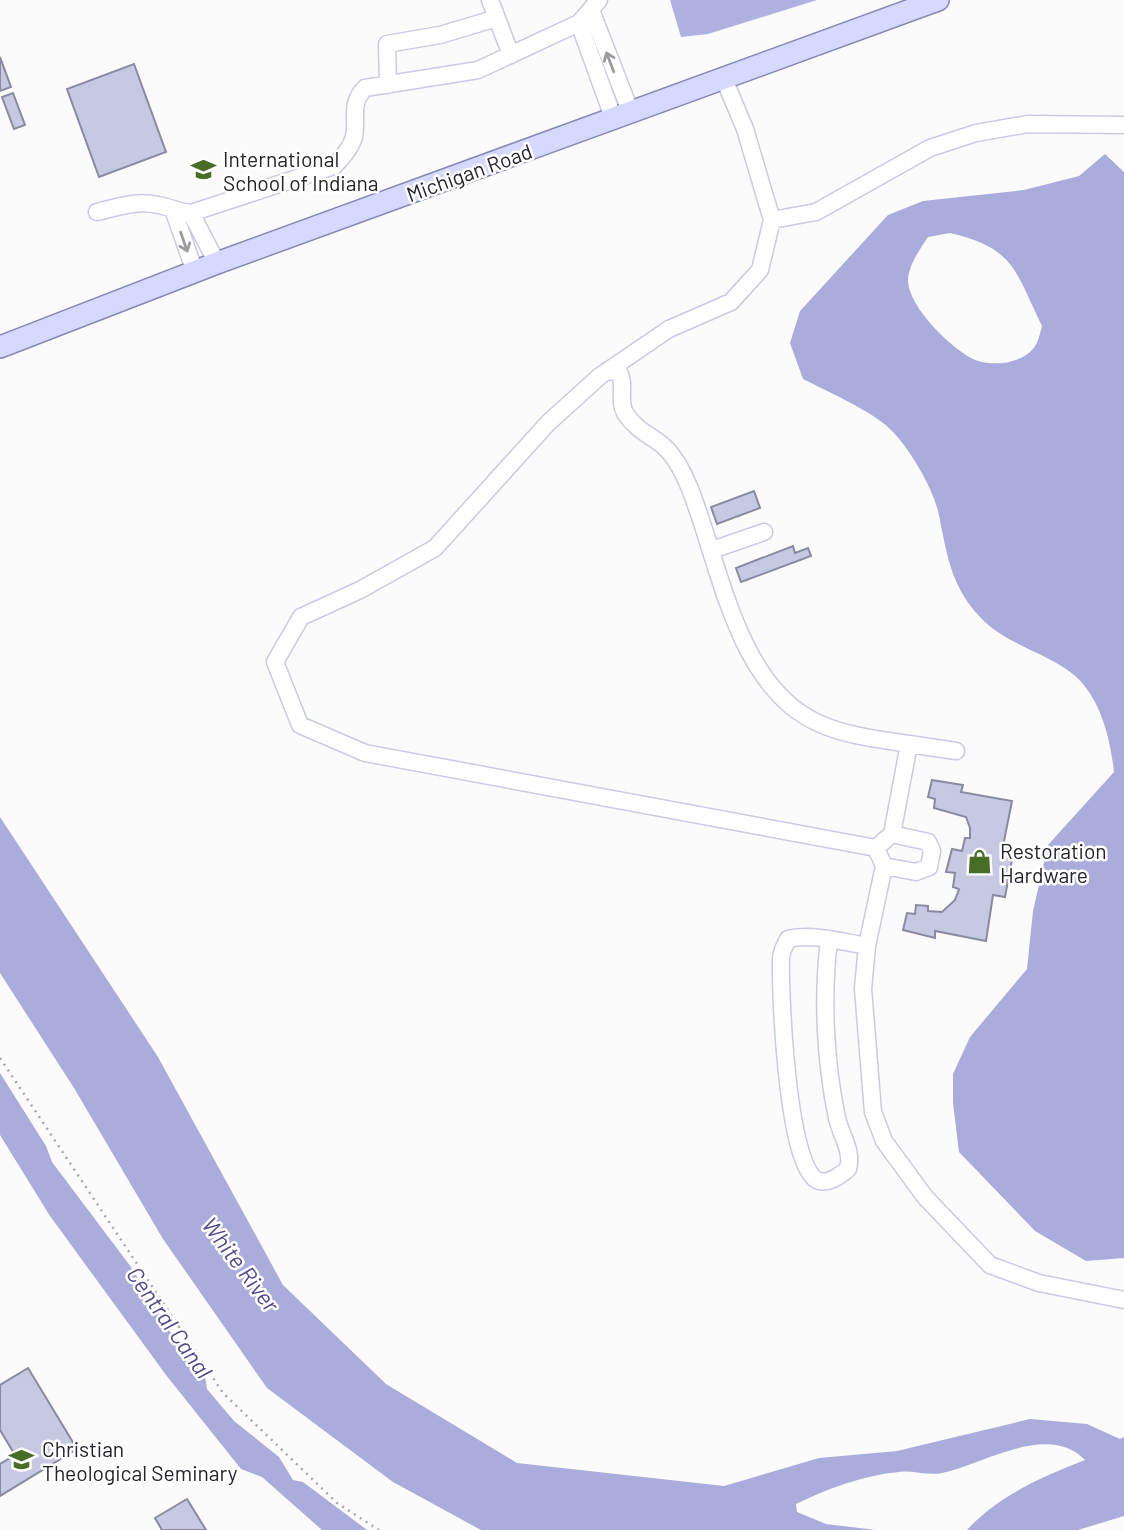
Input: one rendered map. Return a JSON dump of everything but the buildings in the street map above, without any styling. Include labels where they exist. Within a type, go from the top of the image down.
[{"type":"main road","name":"Michigan Road","points":[[0,347],[217,263],[938,0]]},
{"type":"lane","points":[[490,0],[511,55]]},
{"type":"lane","points":[[97,212],[132,202],[161,205],[174,212],[191,213],[334,166],[354,137],[353,106],[357,96],[365,88],[478,70],[579,23],[595,5]]},
{"type":"lane","points":[[595,5],[622,117]]},
{"type":"lane","points":[[388,85],[387,44],[440,35],[497,18]]},
{"type":"lane","points":[[579,23],[622,117]]},
{"type":"lane","points":[[724,79],[746,129],[772,220],[760,270],[731,302],[669,329],[635,353],[615,374],[548,423],[435,548],[360,590],[301,617],[275,662],[300,726],[365,753],[876,848]]},
{"type":"lane","points":[[772,220],[816,212],[930,148],[976,133],[1028,124],[1124,125]]},
{"type":"lane","points":[[174,212],[195,272]]},
{"type":"lane","points":[[191,213],[217,263]]},
{"type":"lane","points":[[615,374],[624,411],[633,425],[663,445],[689,486],[745,645],[772,687],[813,720],[835,730],[957,751]]},
{"type":"lane","points":[[712,550],[764,532]]},
{"type":"lane","points":[[876,848],[891,834],[909,744]]},
{"type":"lane","points":[[884,866],[916,872],[929,867],[932,851],[928,842],[891,834]]},
{"type":"lane","points":[[876,848],[884,866],[867,946],[864,1003],[873,1112],[884,1141],[926,1197],[990,1265],[1039,1283],[1124,1300]]},
{"type":"lane","points":[[829,940],[824,975],[830,1068],[837,1120],[851,1158],[848,1169],[832,1180],[820,1181],[809,1174],[796,1136],[784,1043],[781,956],[788,939],[799,936],[829,940],[867,946]]},
{"type":"path","points":[[0,1058],[223,1393],[337,1503],[379,1530]]},
{"type":"shaded area","points":[[670,0],[817,0],[708,34],[681,37]]},
{"type":"water","points":[[1105,154],[1124,172],[1124,1258],[1086,1261],[1035,1231],[959,1152],[953,1103],[953,1074],[970,1037],[1027,969],[1033,911],[1048,845],[1114,772],[1106,729],[1095,701],[1077,678],[1066,669],[999,633],[970,605],[955,580],[935,501],[912,456],[882,422],[861,408],[803,379],[790,343],[800,311],[888,215],[923,201],[1024,190],[1079,176]],"holes":[[[950,233],[988,246],[1010,264],[1042,326],[1030,352],[1006,363],[978,361],[962,352],[932,325],[910,291],[910,269],[928,237]]]},
{"type":"water","name":"White River","points":[[0,817],[158,1057],[283,1285],[386,1384],[517,1463],[724,1486],[819,1458],[897,1451],[1030,1419],[1087,1424],[1120,1439],[1124,1437],[1124,1516],[1078,1530],[967,1530],[1007,1497],[1037,1480],[1085,1460],[1070,1449],[1053,1445],[1015,1449],[942,1473],[904,1472],[872,1476],[833,1488],[796,1504],[797,1512],[826,1524],[876,1530],[481,1530],[393,1482],[267,1388],[163,1239],[74,1088],[0,973]]},
{"type":"water","points":[[0,1073],[46,1146],[52,1162],[131,1267],[177,1343],[205,1376],[207,1389],[234,1421],[279,1457],[293,1480],[303,1482],[367,1530],[322,1530],[262,1477],[241,1469],[166,1375],[50,1216],[0,1135]]},
{"type":"place","name":"International School of Indiana","points":[[203,170]]},
{"type":"place","name":"Restoration Hardware","points":[[980,862]]},
{"type":"place","name":"Christian Theological Seminary","points":[[22,1460]]},
{"type":"water label","name":"Central Canal","points":[[170,1322]]}]
